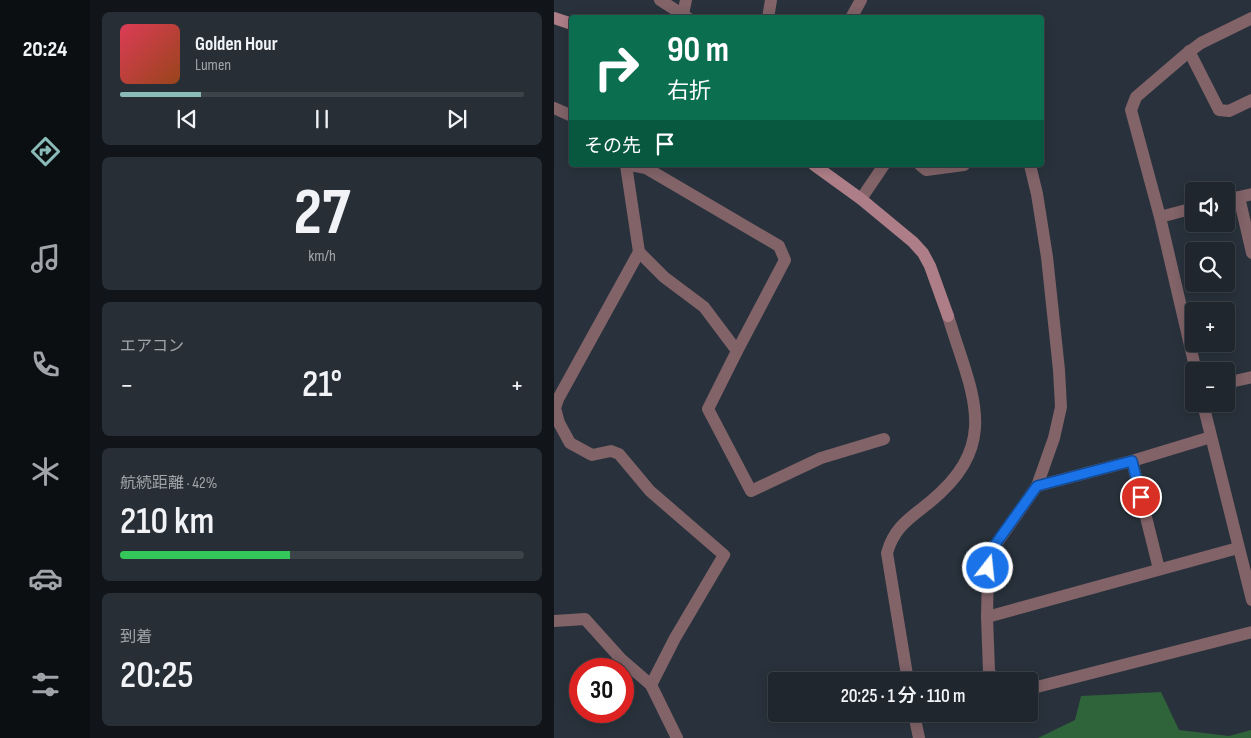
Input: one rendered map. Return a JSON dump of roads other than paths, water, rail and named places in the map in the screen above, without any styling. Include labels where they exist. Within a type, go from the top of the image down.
[{"type":"street","points":[[660,0],[683,15]]},
{"type":"street","points":[[685,15],[686,0]]},
{"type":"street","points":[[768,15],[771,0]]},
{"type":"street","points":[[853,15],[861,0]]},
{"type":"street","points":[[554,18],[569,23]]},
{"type":"street","points":[[1194,362],[1160,217],[1131,110],[1136,96],[1201,42],[1251,18]]},
{"type":"street","points":[[1189,52],[1219,110],[1229,111],[1251,100]]},
{"type":"street","points":[[554,108],[569,115]]},
{"type":"street","points":[[626,167],[639,252],[664,277],[704,307],[737,351]]},
{"type":"street","points":[[641,167],[646,168],[779,246],[784,260],[708,409],[751,491],[821,458],[884,439]]},
{"type":"street","points":[[818,167],[861,199],[913,242],[923,253],[930,266],[948,316],[973,401],[976,421],[975,434],[967,461],[953,482],[900,526],[891,538],[887,553],[907,672]]},
{"type":"street","points":[[861,199],[883,167]]},
{"type":"street","points":[[922,167],[926,170],[949,167]]},
{"type":"street","points":[[990,672],[987,617],[988,568],[994,546],[1037,486],[1054,438],[1061,407],[1047,258],[1037,194],[1030,167]]},
{"type":"street","points":[[1239,197],[1251,254]]},
{"type":"street","points":[[1160,217],[1185,210]]},
{"type":"street","points":[[639,252],[558,399],[555,408],[559,423],[570,443],[592,455],[611,451],[619,454],[650,491],[724,555],[675,638],[652,686]]},
{"type":"street","points":[[1235,381],[1251,377]]},
{"type":"street","points":[[1205,412],[1251,600]]},
{"type":"street","points":[[1037,486],[1132,461],[1211,437]]},
{"type":"street","points":[[1132,461],[1159,569]]},
{"type":"street","points":[[987,617],[1238,548]]},
{"type":"street","points":[[554,622],[585,619],[621,659],[652,686],[677,738]]},
{"type":"street","points":[[1038,687],[1251,632]]},
{"type":"street","points":[[916,722],[919,738]]}]
